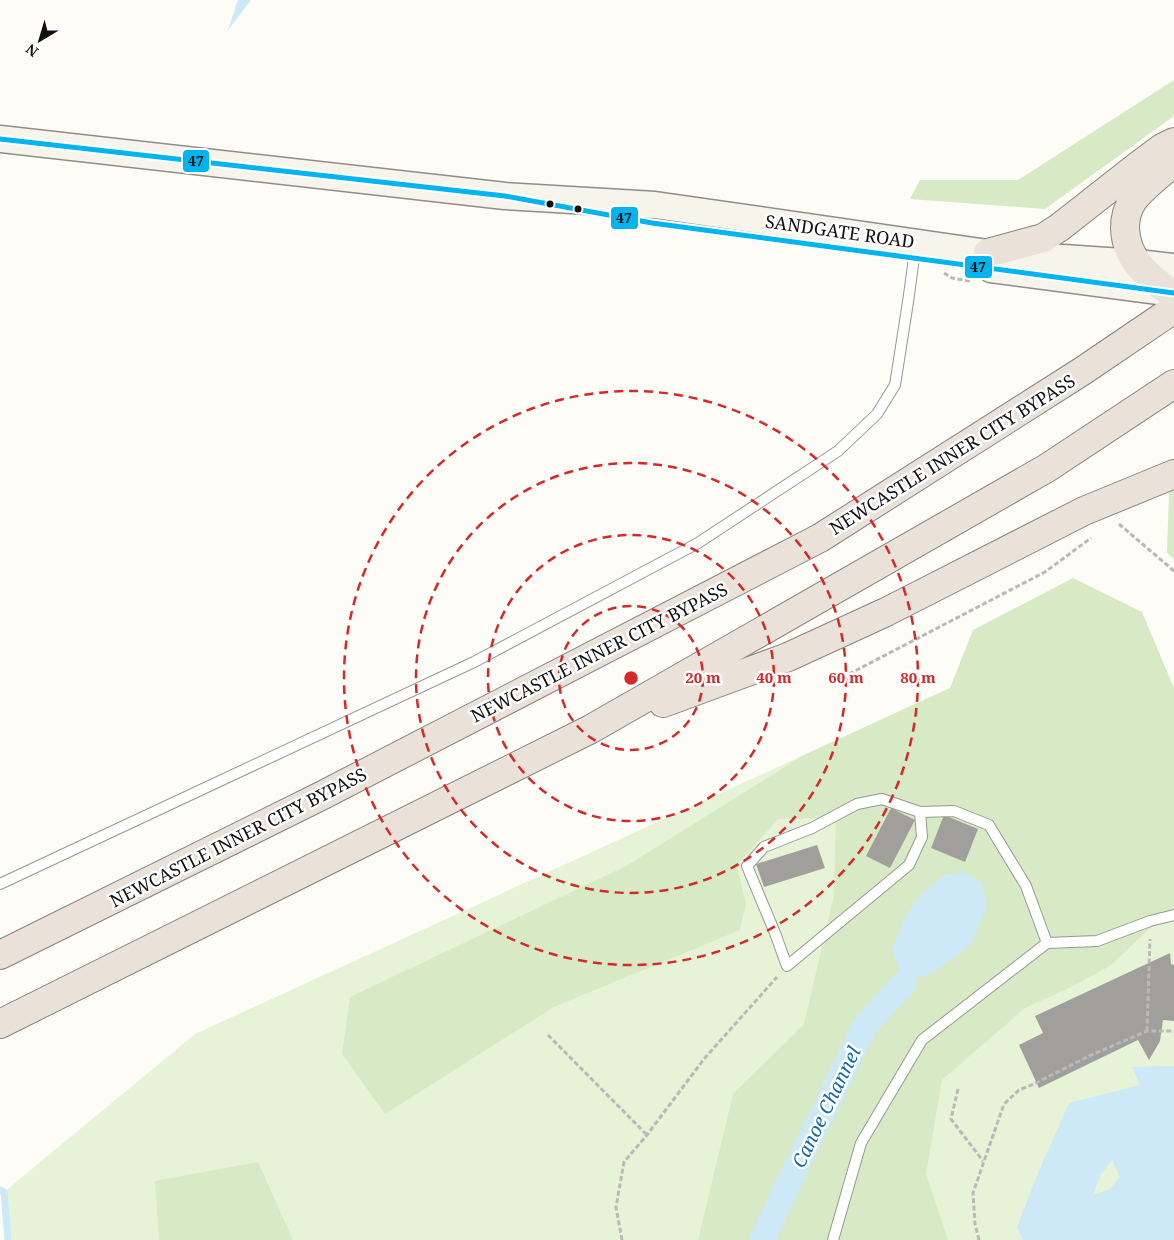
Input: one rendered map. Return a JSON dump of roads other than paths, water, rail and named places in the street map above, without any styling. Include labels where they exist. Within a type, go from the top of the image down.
[{"type":"highway","points":[[988,253],[1043,238],[1154,154],[1174,142]]},
{"type":"highway","points":[[1173,290],[1152,279],[1137,262],[1129,250],[1125,238],[1125,223],[1132,201],[1174,162]]},
{"type":"highway","name":"NEWCASTLE INNER CITY BYPASS","points":[[0,956],[321,796],[820,538],[1082,372],[1173,290]]},
{"type":"highway","points":[[0,1024],[591,729],[1047,468],[1174,384]]},
{"type":"highway","points":[[591,729],[788,657],[886,612],[1084,511],[1174,474]]},
{"type":"main road","name":"SANDGATE ROAD","points":[[0,139],[505,196],[655,205],[988,253],[1137,262]]},
{"type":"main road","name":"SANDGATE ROAD","points":[[505,196],[652,223],[1120,286],[1173,290]]},
{"type":"lane","points":[[0,884],[474,662],[698,543],[838,451],[877,414],[895,385],[914,258]]},
{"type":"lane","points":[[920,812],[922,837],[909,865],[787,966],[747,866],[764,847],[812,828],[856,804],[882,799],[920,812],[954,811],[989,826],[1026,886],[1047,943]]},
{"type":"lane","points":[[833,1240],[861,1143],[922,1040],[1047,943],[1096,941],[1150,921],[1174,915]]},
{"type":"water","points":[[238,0],[251,0],[228,30]]},
{"type":"water","points":[[963,872],[981,882],[987,906],[971,944],[936,971],[904,983],[892,949],[907,914],[919,896],[944,875]]},
{"type":"water","points":[[1174,1066],[1174,1240],[1023,1240],[1017,1227],[1038,1173],[1069,1103],[1140,1085],[1132,1067]],"holes":[[[1112,1160],[1120,1177],[1110,1189],[1093,1195],[1100,1176]]]},
{"type":"waterway","name":"Canoe Channel","points":[[762,1240],[865,1026],[904,983]]},
{"type":"waterway","points":[[0,1190],[4,1192],[8,1240]]}]
